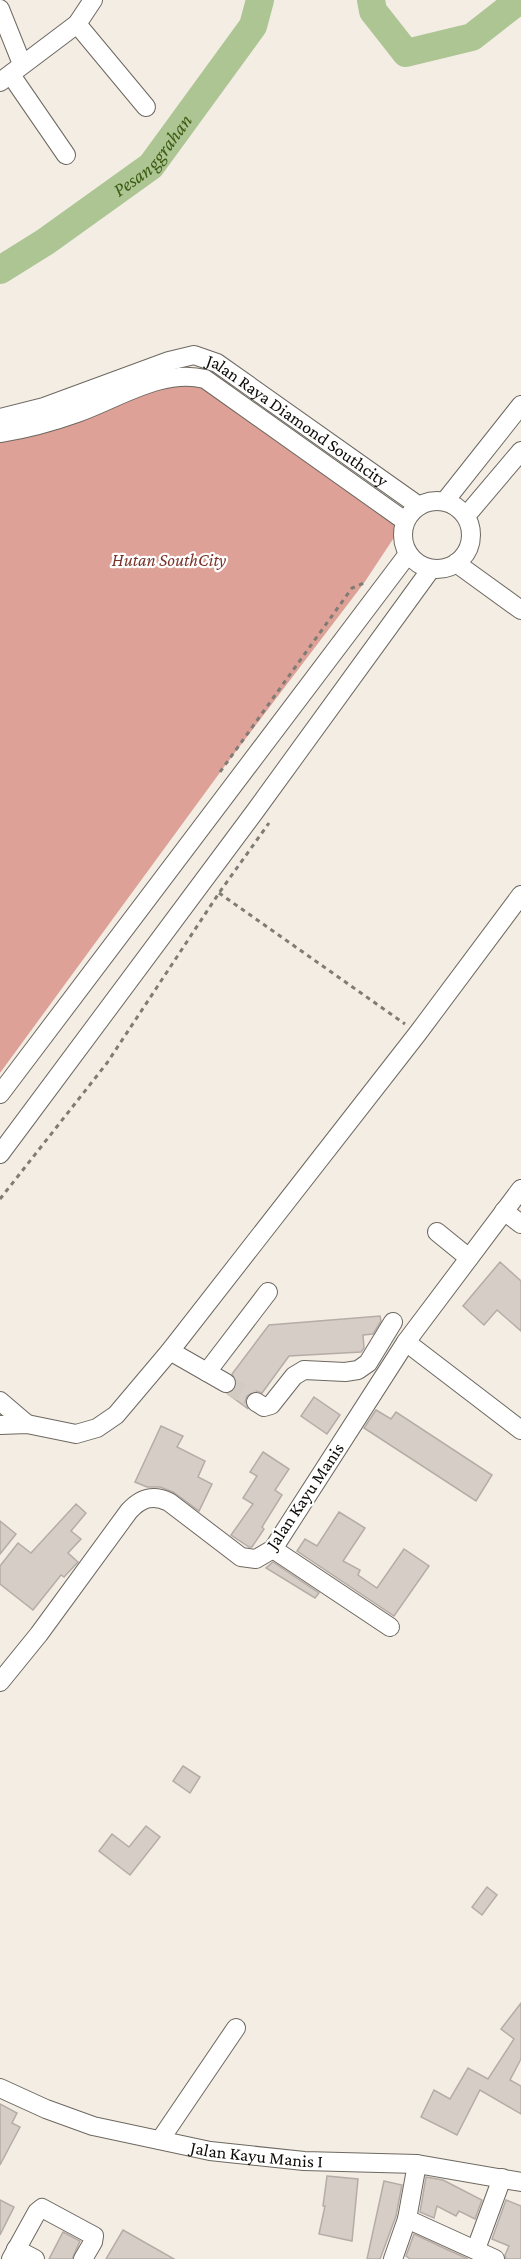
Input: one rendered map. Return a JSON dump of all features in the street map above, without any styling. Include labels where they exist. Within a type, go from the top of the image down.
[{"type":"street","points":[[11,74],[77,24],[93,0]]},
{"type":"street","points":[[0,9],[11,74],[66,155]]},
{"type":"street","points":[[77,24],[146,107]]},
{"type":"street","name":"Jalan Raya Diamond Southcity","points":[[0,417],[44,407],[169,361],[194,355],[217,363],[418,506]]},
{"type":"street","name":"Jalan Raya Diamond Southcity","points":[[0,433],[36,426],[78,413],[141,387],[176,377],[192,376],[205,379],[405,521]]},
{"type":"street","points":[[445,501],[521,405]]},
{"type":"street","points":[[466,516],[521,451]]},
{"type":"street","points":[[445,501],[460,509],[466,516],[471,529],[471,542],[465,554],[456,564],[444,569],[431,569],[418,564],[408,554],[402,532],[405,521],[418,506],[427,502],[445,501]]},
{"type":"street","points":[[0,1094],[408,554]]},
{"type":"street","points":[[456,564],[521,610]]},
{"type":"street","points":[[0,1154],[431,569]]},
{"type":"street","points":[[0,1425],[27,1424],[76,1434],[97,1428],[116,1415],[170,1351],[418,1033],[521,895]]},
{"type":"street","name":"Jalan Kayu Manis","points":[[0,1682],[39,1634],[129,1511],[145,1498],[160,1498],[169,1502],[241,1557],[256,1559],[273,1549],[406,1342],[521,1189]]},
{"type":"street","points":[[504,1211],[521,1224]]},
{"type":"street","points":[[437,1232],[469,1258]]},
{"type":"street","points":[[207,1372],[268,1292]]},
{"type":"street","points":[[256,1402],[264,1407],[271,1405],[294,1376],[304,1370],[345,1372],[358,1370],[368,1363],[393,1322]]},
{"type":"street","points":[[406,1342],[521,1430]]},
{"type":"street","points":[[170,1351],[225,1383]]},
{"type":"street","points":[[0,1401],[27,1424]]},
{"type":"street","points":[[273,1549],[390,1628]]},
{"type":"street","points":[[160,2140],[236,2028]]},
{"type":"street","name":"Jalan Kayu Manis I","points":[[0,2088],[93,2126],[210,2151],[276,2159],[417,2164],[515,2176]]},
{"type":"street","points":[[393,2259],[406,2219],[417,2164]]},
{"type":"street","points":[[476,2249],[515,2176]]},
{"type":"street","points":[[35,2259],[14,2254],[37,2212],[42,2208],[94,2236],[83,2259]]},
{"type":"street","points":[[406,2219],[495,2259]]},
{"type":"path","points":[[0,1199],[107,1063],[219,893],[274,817]]},
{"type":"path","points":[[202,881],[418,1033]]},
{"type":"green space","name":"Hutan SouthCity","points":[[192,376],[405,521],[364,583],[224,767],[0,1073],[0,433]]},
{"type":"building","points":[[500,1262],[521,1281],[521,1331],[497,1310],[484,1325],[463,1306]]},
{"type":"building","points":[[380,1316],[381,1321],[373,1334],[363,1335],[364,1348],[361,1352],[289,1356],[262,1393],[256,1391],[247,1396],[245,1402],[247,1408],[228,1394],[235,1389],[237,1384],[232,1374],[269,1325]]},
{"type":"building","points":[[314,1397],[340,1415],[327,1434],[301,1416]]},
{"type":"building","points":[[376,1410],[391,1419],[396,1412],[492,1475],[476,1501],[364,1428]]},
{"type":"building","points":[[161,1426],[183,1436],[177,1447],[205,1461],[198,1477],[212,1484],[199,1511],[173,1492],[135,1482]]},
{"type":"building","points":[[263,1452],[289,1469],[275,1490],[282,1495],[262,1527],[264,1529],[252,1547],[249,1547],[231,1535],[253,1504],[243,1498],[257,1476],[250,1472]]},
{"type":"building","points":[[76,1504],[86,1513],[71,1531],[81,1539],[68,1553],[78,1562],[64,1577],[61,1575],[33,1610],[0,1584],[0,1566],[18,1543],[31,1553]]},
{"type":"building","points":[[339,1512],[365,1528],[343,1561],[360,1570],[358,1575],[377,1588],[404,1549],[429,1566],[394,1616],[297,1551],[305,1539],[317,1546]]},
{"type":"building","points":[[0,1521],[16,1534],[0,1554]]},
{"type":"building","points":[[273,1562],[319,1593],[315,1598],[266,1568]]},
{"type":"building","points":[[183,1766],[200,1777],[190,1793],[173,1781]]},
{"type":"building","points":[[146,1826],[160,1837],[130,1875],[99,1851],[112,1834],[129,1847]]},
{"type":"building","points":[[487,1887],[497,1895],[482,1915],[472,1907]]},
{"type":"building","points":[[521,2003],[521,2059],[510,2080],[521,2086],[521,2114],[480,2090],[457,2135],[421,2117],[434,2090],[450,2099],[468,2068],[488,2079],[514,2039],[501,2029]]},
{"type":"building","points":[[0,2104],[17,2113],[12,2123],[20,2127],[0,2165]]},
{"type":"building","points":[[327,2176],[358,2179],[352,2241],[319,2234],[325,2206],[323,2206]]},
{"type":"building","points":[[426,2177],[443,2180],[482,2200],[475,2219],[459,2211],[456,2216],[437,2206],[434,2218],[420,2212]]},
{"type":"building","points":[[384,2181],[402,2185],[396,2216],[380,2259],[367,2259]]},
{"type":"building","points":[[0,2200],[14,2207],[0,2235]]},
{"type":"building","points":[[506,2200],[521,2206],[521,2259],[506,2259],[505,2255],[509,2246],[492,2239]]},
{"type":"building","points":[[123,2230],[174,2259],[106,2259]]},
{"type":"building","points":[[63,2232],[80,2241],[72,2259],[49,2259]]},
{"type":"building","points":[[414,2234],[468,2259],[410,2259],[406,2256]]},
{"type":"waterway","name":"Pesanggrahan","points":[[0,270],[45,242],[151,166],[253,26],[260,0]]},
{"type":"waterway","name":"Pesanggrahan","points":[[371,0],[373,11],[406,53],[472,37],[518,1],[521,2]]},
{"type":"tunnel","points":[[226,1383],[256,1402]]}]
